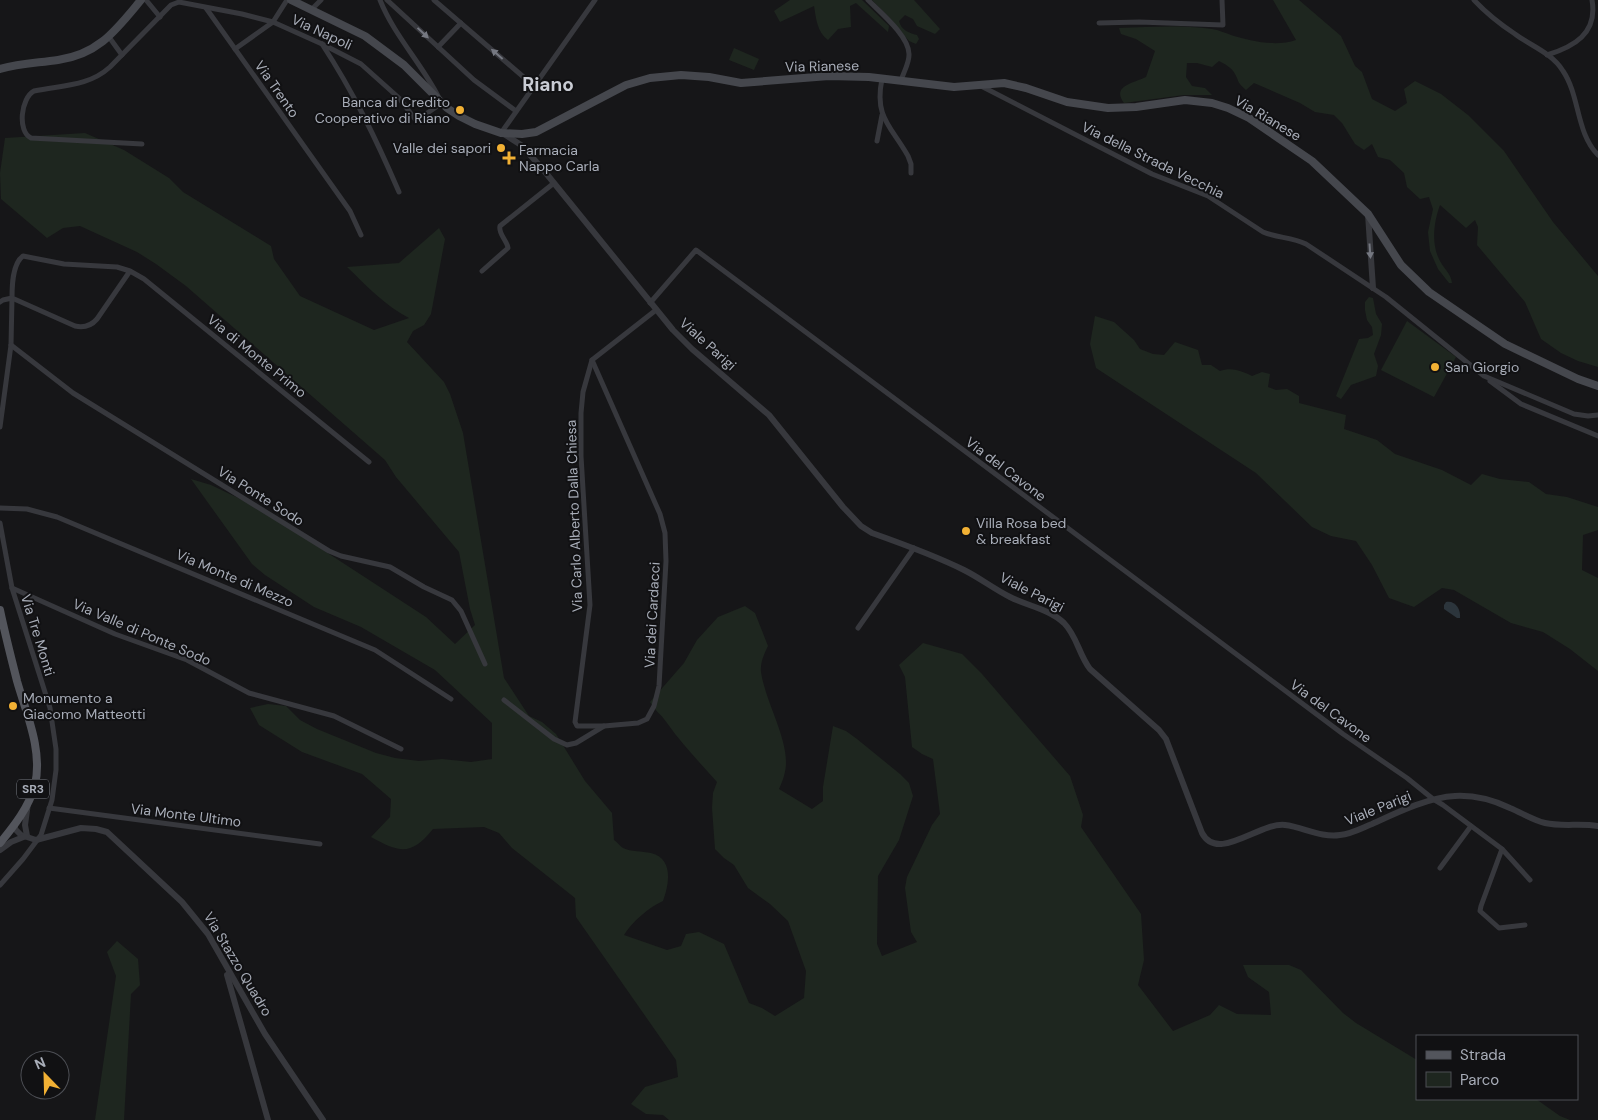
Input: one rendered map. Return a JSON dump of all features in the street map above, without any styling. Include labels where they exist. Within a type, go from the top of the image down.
[{"type":"main road","points":[[0,69],[23,63],[76,56],[92,49],[109,38],[141,0]]},
{"type":"main road","name":"Via Rianese","points":[[289,0],[312,9],[374,42],[413,73],[452,112],[466,120],[501,133],[522,134],[536,132],[632,83],[653,78],[692,75],[741,83],[809,76],[852,76],[954,87],[1012,84],[1067,102],[1102,108],[1136,107],[1185,100],[1221,105],[1249,118],[1296,148],[1346,192],[1368,214],[1401,265],[1429,292],[1505,344],[1578,379],[1598,386]]},
{"type":"main road","name":"SR3","points":[[0,610],[35,747],[35,781],[28,802],[13,827],[0,843]]},
{"type":"street","points":[[146,0],[160,17]]},
{"type":"street","points":[[235,49],[272,22],[289,0]]},
{"type":"street","points":[[312,9],[321,0]]},
{"type":"street","points":[[380,0],[390,20],[441,102]]},
{"type":"street","points":[[387,0],[474,80],[516,111]]},
{"type":"street","points":[[434,0],[534,86]]},
{"type":"street","points":[[501,133],[595,0]]},
{"type":"street","points":[[868,0],[898,30],[907,45],[909,57],[901,81]]},
{"type":"street","points":[[1100,24],[1139,22],[1223,25],[1222,0]]},
{"type":"street","points":[[1474,0],[1503,26],[1559,65],[1565,73],[1586,136],[1598,155]]},
{"type":"street","points":[[1547,55],[1576,44],[1592,34],[1598,19],[1597,10],[1592,0]]},
{"type":"street","name":"Via Napoli","points":[[142,144],[28,137],[23,130],[24,104],[30,93],[89,81],[107,70],[176,3],[242,14],[272,22],[322,44],[361,64],[398,98],[415,119],[418,120],[441,102]]},
{"type":"street","name":"Via Trento","points":[[206,7],[350,211],[361,235]]},
{"type":"street","points":[[438,47],[461,23]]},
{"type":"street","points":[[109,38],[122,55]]},
{"type":"street","points":[[322,44],[352,91],[372,130],[399,192]]},
{"type":"street","points":[[877,141],[882,115],[879,99],[882,79]]},
{"type":"street","name":"Via della Strada Vecchia","points":[[979,85],[1156,176],[1208,196],[1263,232],[1303,242],[1386,297],[1484,376],[1574,414],[1598,415]]},
{"type":"street","points":[[882,115],[908,156],[911,164],[911,173]]},
{"type":"street","name":"Viale Parigi","points":[[501,133],[521,145],[677,335],[769,415],[843,507],[861,526],[872,533],[914,548],[965,570],[1012,598],[1047,611],[1066,625],[1090,670],[1159,730],[1166,739],[1203,836],[1210,843],[1226,844],[1263,828],[1280,825],[1325,835],[1344,835],[1433,800],[1453,796],[1483,798],[1545,823],[1598,826]]},
{"type":"street","points":[[482,271],[508,248],[506,241],[499,231],[500,226],[554,183]]},
{"type":"street","points":[[1368,214],[1373,288]]},
{"type":"street","name":"Via del Cavone","points":[[650,303],[696,250],[1322,719],[1407,778],[1433,800]]},
{"type":"street","name":"Via di Monte Primo","points":[[12,298],[14,278],[21,257],[37,258],[64,264],[117,267],[130,271],[144,279],[369,462]]},
{"type":"street","points":[[0,302],[12,298],[75,326],[85,327],[97,319],[130,271]]},
{"type":"street","points":[[0,427],[11,345],[12,298]]},
{"type":"street","points":[[592,360],[656,310]]},
{"type":"street","name":"Via Ponte Sodo","points":[[11,345],[73,392],[328,550],[341,556],[390,567],[424,587],[450,598],[461,611],[485,664]]},
{"type":"street","name":"Via Carlo Alberto Dalla Chiesa","points":[[592,360],[583,392],[581,423],[590,605],[575,720],[579,726],[604,726]]},
{"type":"street","name":"Via dei Cardacci","points":[[504,700],[554,740],[565,745],[576,743],[604,726],[643,722],[648,718],[654,706],[659,686],[666,555],[664,532],[661,517],[592,360]]},
{"type":"street","points":[[1484,376],[1521,404],[1598,436]]},
{"type":"street","name":"Via Monte di Mezzo","points":[[0,508],[32,510],[57,517],[310,622],[381,653],[451,699]]},
{"type":"street","name":"Via Tre Monti","points":[[0,523],[12,588],[48,702],[53,724],[56,770],[49,808],[40,840]]},
{"type":"street","points":[[858,628],[914,548]]},
{"type":"street","name":"Via Valle di Ponte Sodo","points":[[12,588],[116,634],[187,660],[249,693],[334,716],[401,749]]},
{"type":"street","points":[[1433,800],[1443,805],[1502,849],[1530,880]]},
{"type":"street","points":[[27,836],[24,825],[28,802]]},
{"type":"street","name":"Via Monte Ultimo","points":[[49,808],[320,844]]},
{"type":"street","points":[[1440,868],[1471,826]]},
{"type":"street","points":[[0,885],[40,840],[19,834],[13,827]]},
{"type":"street","name":"Via Stazzo Quadro","points":[[40,840],[81,828],[107,832],[190,911],[208,934],[276,1051],[323,1120]]},
{"type":"street","points":[[0,850],[11,842],[27,836]]},
{"type":"street","points":[[1502,849],[1480,906],[1480,911],[1499,928],[1525,925]]},
{"type":"street","points":[[223,962],[268,1120]]},
{"type":"green space","points":[[790,0],[862,0],[889,26],[888,32],[856,3],[850,6],[851,27],[838,29],[828,40],[819,29],[814,6],[780,22],[774,11]]},
{"type":"green space","points":[[872,0],[914,0],[940,29],[935,34],[917,26],[913,19],[905,15],[899,21],[900,24],[906,31],[917,35],[919,39],[916,44],[909,41]]},
{"type":"green space","points":[[1273,0],[1299,0],[1341,36],[1355,66],[1362,72],[1372,99],[1395,111],[1407,103],[1404,89],[1415,81],[1441,94],[1468,115],[1504,151],[1553,222],[1598,276],[1598,367],[1561,353],[1541,339],[1525,302],[1477,245],[1478,227],[1475,220],[1466,228],[1440,205],[1436,218],[1434,239],[1436,253],[1449,273],[1452,283],[1449,283],[1438,269],[1430,251],[1428,232],[1433,209],[1429,197],[1420,199],[1407,187],[1404,173],[1390,160],[1378,157],[1372,144],[1364,150],[1355,144],[1342,123],[1334,115],[1315,112],[1300,103],[1254,83],[1246,90],[1239,83],[1232,70],[1219,61],[1212,67],[1197,63],[1187,63],[1186,77],[1192,86],[1205,88],[1212,95],[1184,95],[1124,103],[1120,93],[1122,89],[1130,83],[1146,77],[1155,51],[1136,39],[1121,34],[1119,28],[1215,29],[1255,41],[1280,43],[1296,40]]},
{"type":"green space","points":[[734,48],[759,59],[754,70],[729,60]]},
{"type":"green space","points":[[85,133],[124,150],[169,178],[183,192],[271,246],[274,259],[300,296],[374,330],[409,318],[384,301],[347,267],[399,263],[439,228],[445,239],[431,314],[424,325],[413,331],[407,342],[444,382],[463,433],[504,678],[529,716],[542,722],[556,734],[585,781],[612,813],[614,840],[626,849],[658,856],[666,866],[668,880],[663,901],[641,915],[624,935],[667,950],[681,946],[686,934],[699,932],[724,944],[749,1003],[775,1016],[804,998],[806,971],[788,921],[770,904],[748,888],[734,865],[715,849],[712,808],[713,793],[717,782],[650,702],[684,663],[697,640],[718,617],[745,606],[755,613],[768,646],[762,662],[761,672],[783,740],[786,762],[784,776],[779,789],[812,809],[823,801],[823,787],[833,726],[846,731],[857,739],[909,783],[913,796],[899,840],[878,876],[877,944],[882,956],[917,942],[911,932],[905,888],[907,877],[932,825],[940,814],[933,759],[912,747],[905,677],[899,665],[923,643],[962,654],[982,674],[1070,776],[1083,815],[1081,827],[1141,914],[1144,960],[1138,985],[1173,1031],[1210,1015],[1219,1005],[1237,1014],[1271,1015],[1269,992],[1248,977],[1243,965],[1289,965],[1301,970],[1343,1013],[1356,1023],[1416,1059],[1416,1100],[1537,1100],[1560,1116],[1570,1120],[669,1120],[663,1115],[646,1114],[631,1104],[645,1087],[678,1077],[676,1060],[576,917],[575,898],[512,848],[499,833],[484,827],[433,829],[418,844],[405,849],[398,849],[371,837],[390,817],[391,799],[362,774],[302,752],[259,725],[250,708],[268,704],[286,706],[300,720],[317,729],[376,753],[419,761],[442,759],[471,762],[492,759],[492,723],[435,670],[361,627],[314,607],[265,575],[252,564],[191,479],[211,485],[257,507],[426,617],[455,644],[475,625],[459,552],[396,477],[385,460],[186,286],[137,252],[80,226],[63,228],[47,238],[1,199],[0,173],[5,138]]},
{"type":"green space","points":[[1369,297],[1373,298],[1376,314],[1382,324],[1381,335],[1374,354],[1378,366],[1376,376],[1351,385],[1341,399],[1336,396],[1359,339],[1368,338],[1373,335],[1365,310],[1365,302]]},
{"type":"green space","points":[[1095,316],[1114,322],[1134,340],[1140,349],[1153,354],[1164,355],[1175,342],[1198,350],[1202,365],[1211,365],[1220,371],[1236,370],[1252,376],[1262,372],[1270,374],[1268,387],[1276,390],[1287,389],[1299,396],[1299,403],[1346,415],[1344,429],[1377,440],[1395,454],[1442,470],[1471,485],[1482,474],[1500,479],[1529,482],[1546,494],[1567,497],[1598,507],[1598,530],[1583,535],[1582,570],[1598,578],[1598,671],[1570,649],[1543,632],[1511,623],[1454,590],[1442,588],[1414,607],[1389,598],[1372,565],[1356,541],[1331,536],[1312,527],[1256,473],[1096,368],[1090,344]]},
{"type":"green space","points":[[1407,321],[1456,357],[1434,397],[1381,370]]},
{"type":"green space","points":[[117,941],[138,959],[140,985],[131,994],[124,1120],[95,1120],[116,976],[107,952]]},
{"type":"shaded area","points":[[1446,602],[1452,602],[1457,606],[1460,611],[1460,618],[1444,609]]},
{"type":"place","name":"Banca di Credito Cooperativo di Riano","points":[[460,110]]},
{"type":"place","name":"Valle dei sapori","points":[[501,148]]},
{"type":"place","name":"Farmacia Nappo Carla","points":[[509,158]]},
{"type":"place","name":"San Giorgio","points":[[1435,367]]},
{"type":"place","name":"Villa Rosa bed & breakfast","points":[[966,531]]},
{"type":"place","name":"Monumento a Giacomo Matteotti","points":[[13,706]]},
{"type":"district","name":"Riano","points":[[548,84]]}]
